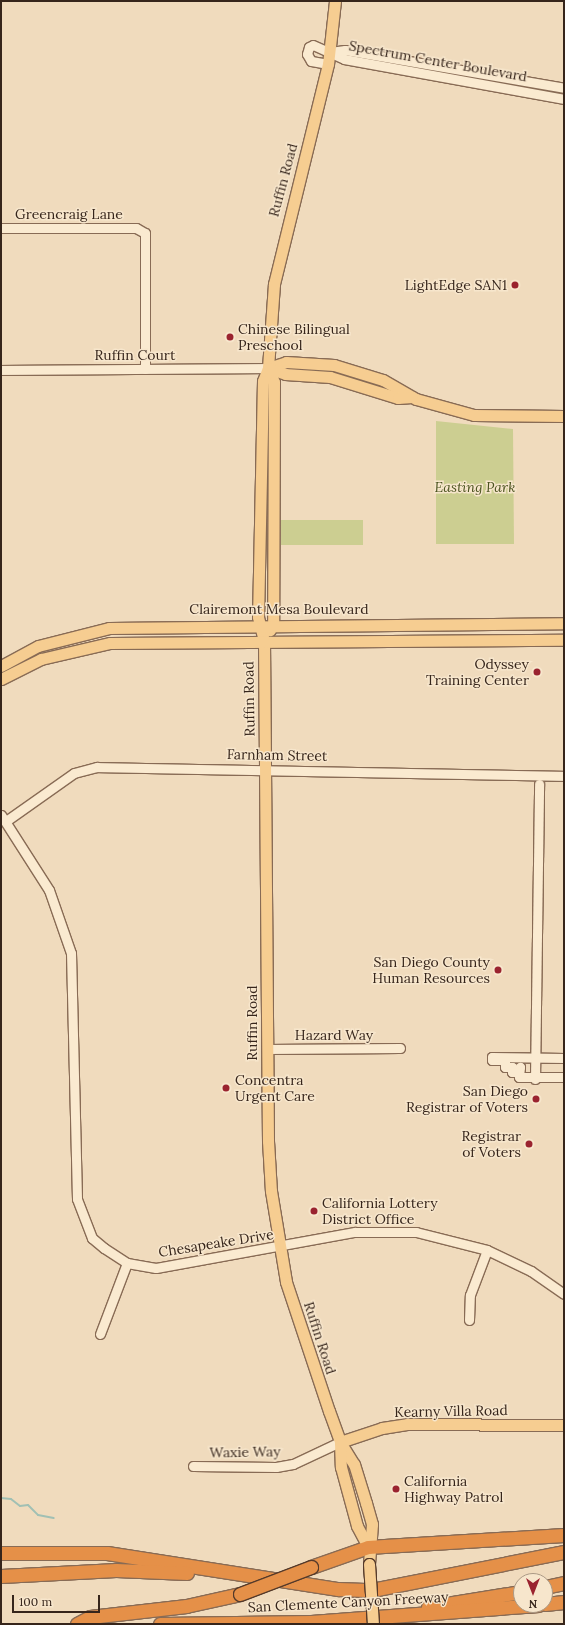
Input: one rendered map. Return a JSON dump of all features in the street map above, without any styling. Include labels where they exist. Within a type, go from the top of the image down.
[{"type":"highway","points":[[77,1624],[90,1617],[171,1608],[240,1594],[368,1546],[564,1535]]},
{"type":"highway","points":[[1,1553],[107,1553],[338,1589],[372,1590],[564,1552]]},
{"type":"highway","points":[[1,1576],[116,1570],[249,1576]]},
{"type":"highway","points":[[553,1585],[564,1583]]},
{"type":"highway","points":[[311,1622],[513,1593]]},
{"type":"highway","points":[[553,1603],[564,1602]]},
{"type":"highway","name":"San Clemente Canyon Freeway","points":[[160,1624],[311,1622],[513,1607]]},
{"type":"main road","name":"Ruffin Road","points":[[335,1],[328,64],[277,267],[271,304],[268,368],[263,381],[258,624],[264,641],[267,1049],[270,1184],[279,1248],[302,1335],[340,1442]]},
{"type":"main road","points":[[268,368],[286,362],[334,365],[383,380],[412,397],[474,414],[564,416]]},
{"type":"main road","name":"Ruffin Road","points":[[264,641],[273,624],[274,382],[268,368]]},
{"type":"main road","name":"Clairemont Mesa Boulevard","points":[[1,666],[38,646],[109,628],[258,624],[564,623]]},
{"type":"main road","points":[[1,679],[41,659],[89,645],[264,641],[564,640]]},
{"type":"main road","name":"Kearny Villa Road","points":[[340,1442],[382,1428],[407,1424],[564,1425]]},
{"type":"main road","points":[[340,1442],[354,1464],[372,1524],[368,1546],[373,1624]]},
{"type":"street","points":[[328,64],[311,61],[307,50],[313,46],[330,52]]},
{"type":"street","name":"Spectrum Center Boulevard","points":[[330,52],[346,50],[564,88]]},
{"type":"street","name":"Spectrum Center Boulevard","points":[[330,52],[344,60],[480,82],[564,99]]},
{"type":"street","points":[[480,82],[494,75]]},
{"type":"street","points":[[524,91],[542,84]]},
{"type":"street","name":"Greencraig Lane","points":[[1,228],[136,228],[145,233],[146,369]]},
{"type":"street","name":"Ruffin Court","points":[[1,370],[268,368]]},
{"type":"street","name":"Farnham Street","points":[[3,818],[74,773],[97,766],[564,776]]},
{"type":"street","points":[[535,1077],[540,784]]},
{"type":"street","name":"Chesapeake Drive","points":[[3,818],[50,890],[71,953],[79,1207],[92,1238],[127,1263],[164,1267],[375,1230],[441,1235],[487,1250],[531,1271],[564,1294]]},
{"type":"street","name":"Hazard Way","points":[[267,1049],[400,1048]]},
{"type":"street","points":[[564,1058],[492,1057],[492,1060],[505,1060],[505,1067],[512,1067],[512,1072],[517,1072],[520,1067],[519,1077],[564,1077]]},
{"type":"street","points":[[469,1320],[470,1296],[487,1250]]},
{"type":"street","points":[[100,1334],[127,1263]]},
{"type":"street","name":"Waxie Way","points":[[193,1466],[276,1467],[293,1464],[340,1442]]},
{"type":"green space","name":"Easting Park","points":[[436,421],[513,429],[514,544],[436,544]]},
{"type":"green space","points":[[281,520],[363,520],[363,545],[281,545]]},
{"type":"waterway","points":[[1,1498],[11,1499],[20,1506],[28,1505],[38,1515],[54,1518]]},
{"type":"place","name":"LightEdge SAN1","points":[[515,285]]},
{"type":"place","name":"Chinese Bilingual Preschool","points":[[230,337]]},
{"type":"place","name":"Odyssey Training Center","points":[[537,672]]},
{"type":"place","name":"San Diego County Human Resources","points":[[498,970]]},
{"type":"place","name":"Concentra Urgent Care","points":[[226,1088]]},
{"type":"place","name":"San Diego Registrar of Voters","points":[[536,1099]]},
{"type":"place","name":"Registrar of Voters","points":[[529,1144]]},
{"type":"place","name":"California Lottery District Office","points":[[314,1211]]},
{"type":"place","name":"California Highway Patrol","points":[[396,1489]]}]
